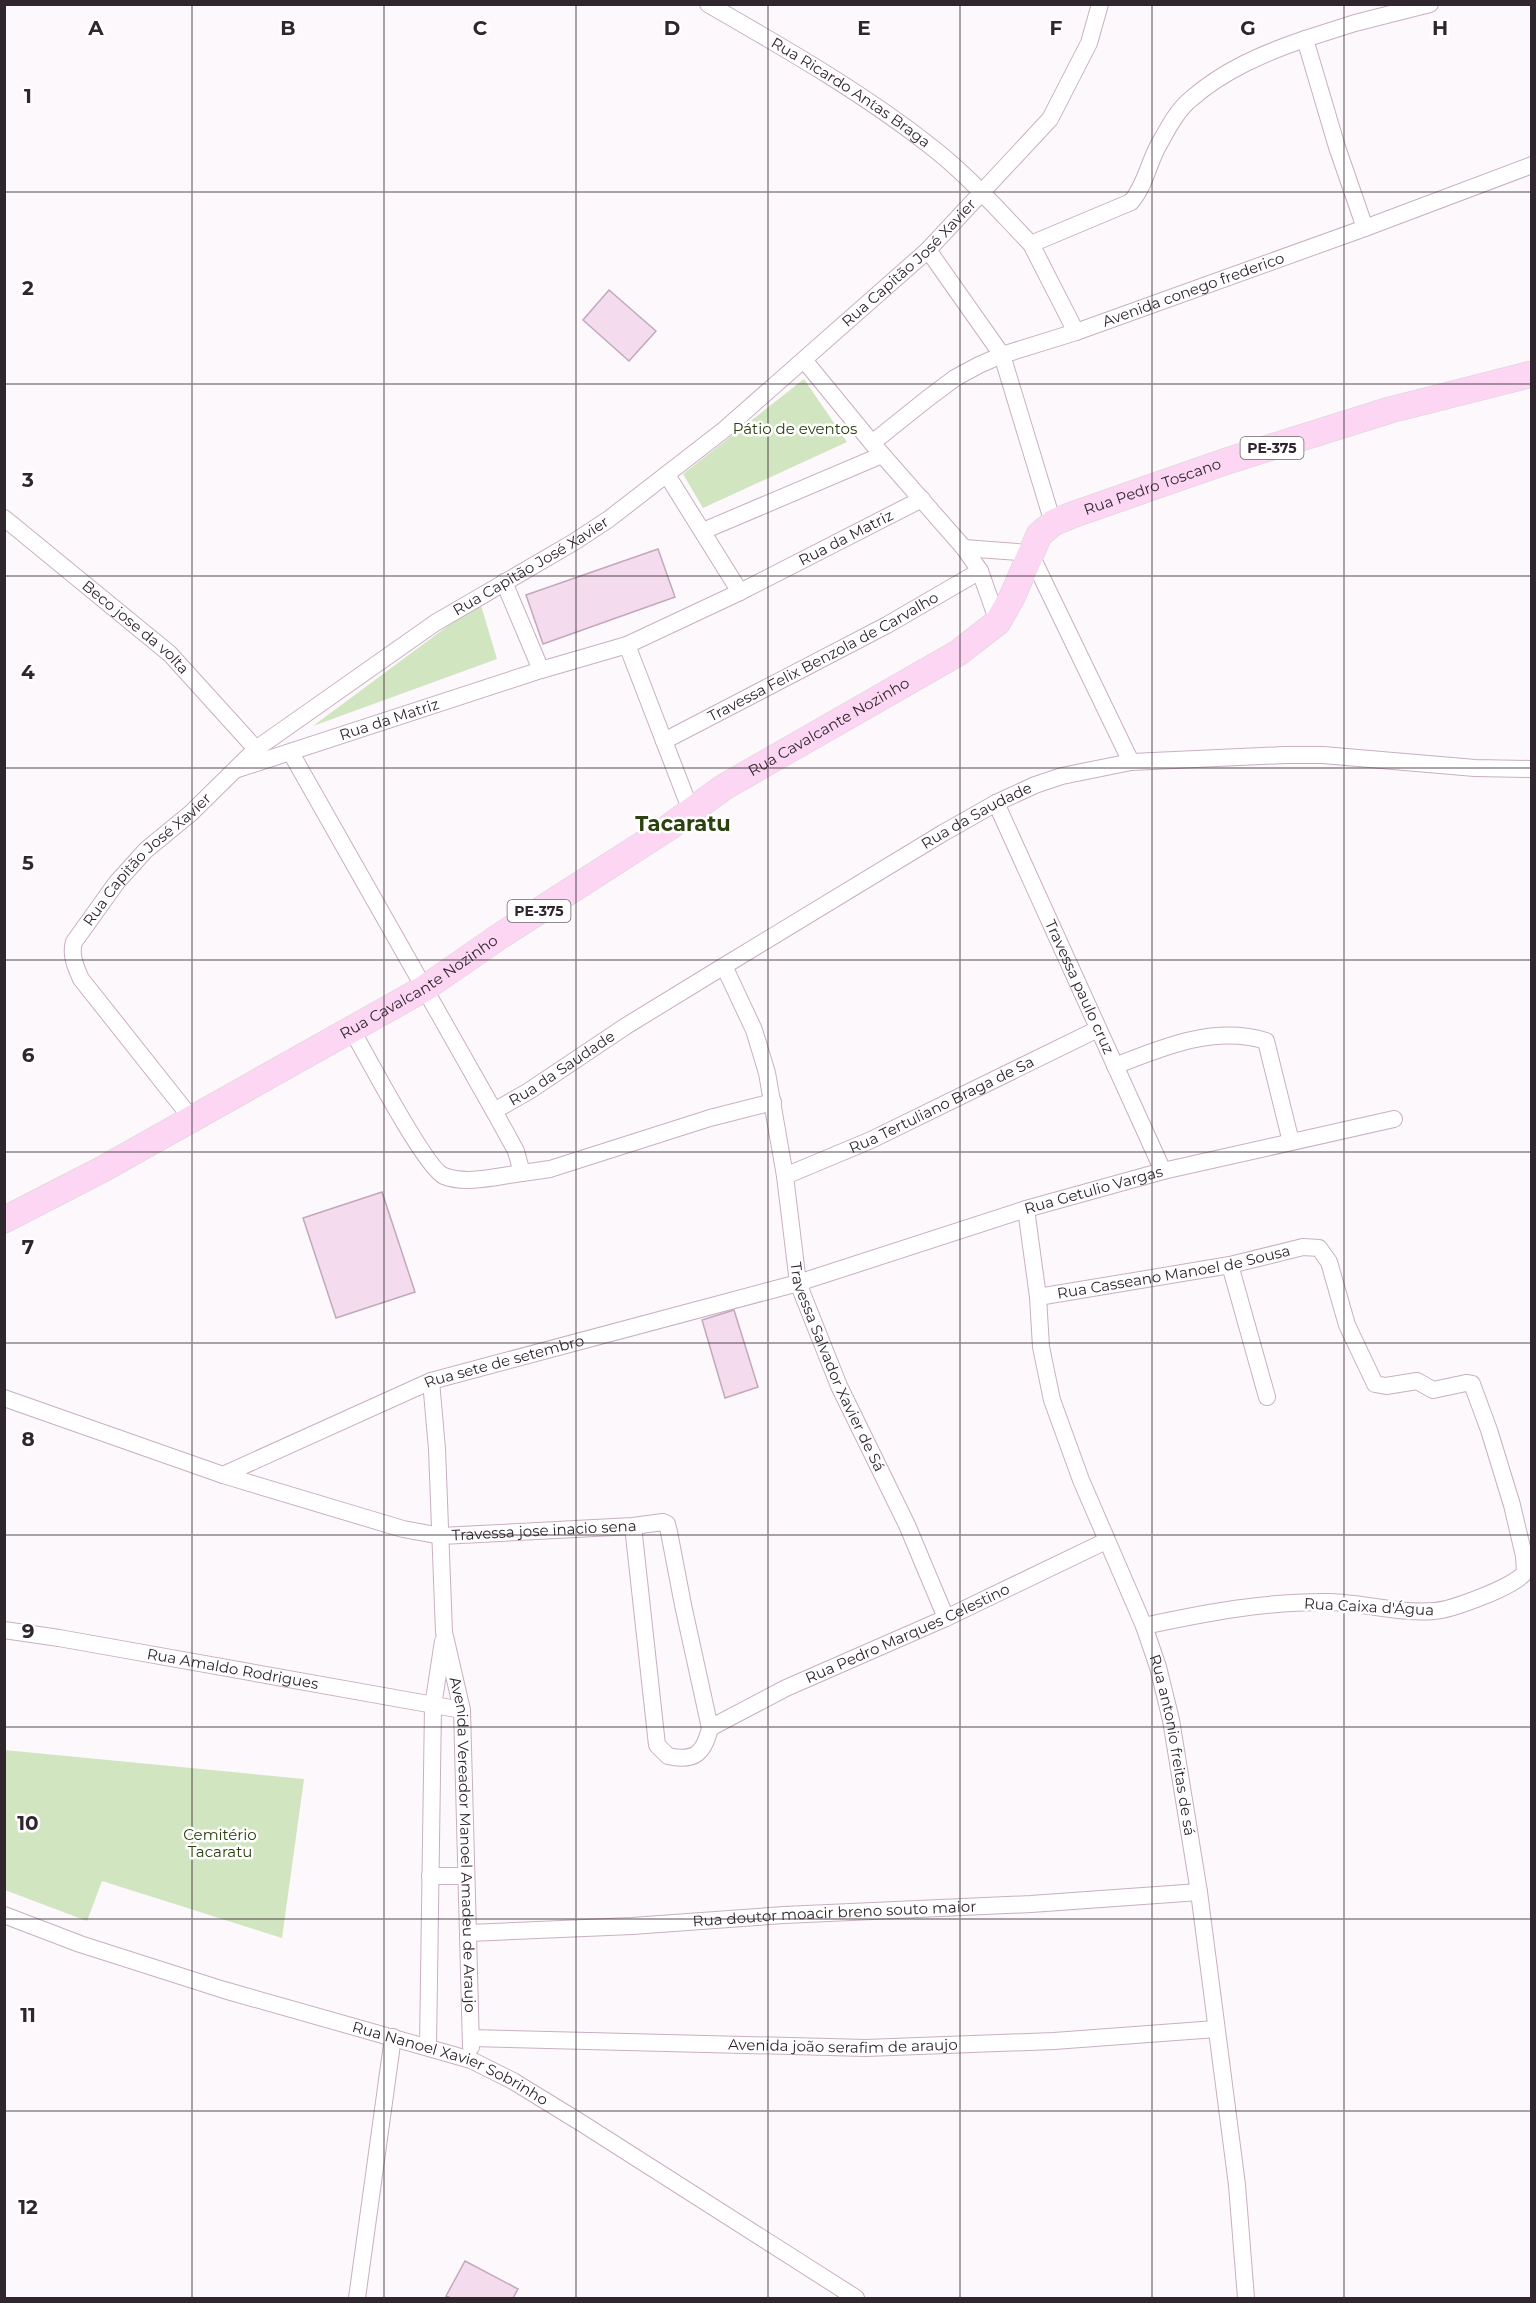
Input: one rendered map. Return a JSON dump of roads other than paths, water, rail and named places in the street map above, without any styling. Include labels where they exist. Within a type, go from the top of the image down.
[{"type":"main road","name":"Rua Pedro Toscano","points":[[1030,553],[1039,535],[1053,523],[1072,515],[1224,462],[1390,410],[1532,374]]},
{"type":"main road","name":"Rua Cavalcante Nozinho","points":[[4,1220],[192,1119],[426,988],[500,936],[724,788],[958,653],[998,622],[1012,597],[1030,553]]},
{"type":"street","name":"Rua Ricardo Antas Braga","points":[[708,4],[827,73],[929,145],[983,193],[1031,244],[1076,332]]},
{"type":"street","name":"Rua Capitão José Xavier","points":[[192,1119],[81,979],[74,963],[72,948],[94,912],[146,850],[191,813],[256,749],[435,623],[609,519],[725,429],[928,250],[1050,119],[1089,43],[1100,4]]},
{"type":"street","points":[[1031,244],[1131,202],[1137,196],[1156,150],[1179,112],[1190,99],[1245,62],[1270,51],[1355,23],[1430,4]]},
{"type":"street","points":[[1305,39],[1337,147],[1365,228]]},
{"type":"street","name":"Avenida conego frederico","points":[[703,531],[877,449],[955,378],[1002,355],[1076,332],[1532,165]]},
{"type":"street","points":[[928,250],[1002,355],[1053,523]]},
{"type":"street","points":[[804,360],[877,449],[964,548],[980,571],[998,622]]},
{"type":"street","points":[[667,475],[740,592]]},
{"type":"street","name":"Rua da Matriz","points":[[238,769],[541,670],[627,645],[740,592],[922,499]]},
{"type":"street","name":"Beco jose da volta","points":[[4,518],[170,654],[256,749]]},
{"type":"street","points":[[964,548],[1030,553],[1131,762]]},
{"type":"street","name":"Travessa Felix Benzola de Carvalho","points":[[664,741],[886,625],[980,571]]},
{"type":"street","points":[[504,582],[541,670]]},
{"type":"street","points":[[627,645],[691,811]]},
{"type":"street","points":[[291,753],[494,1110],[516,1150],[522,1173]]},
{"type":"street","name":"Rua da Saudade","points":[[494,1110],[529,1091],[626,1026],[724,966],[996,803],[1035,785],[1062,776],[1131,762],[1323,755],[1475,768],[1532,769]]},
{"type":"street","name":"Travessa paulo cruz","points":[[996,803],[1163,1172]]},
{"type":"street","name":"Travessa Salvador Xavier de Sá","points":[[724,966],[754,1030],[767,1073],[785,1176],[798,1283],[839,1386],[907,1525],[946,1617]]},
{"type":"street","name":"Rua Tertuliano Braga de Sa","points":[[785,1176],[871,1140],[1098,1029]]},
{"type":"street","points":[[352,1030],[393,1103],[438,1173],[457,1180],[550,1169],[710,1118],[773,1102]]},
{"type":"street","points":[[1115,1066],[1172,1043],[1210,1037],[1248,1036],[1266,1041],[1291,1142]]},
{"type":"street","name":"Rua Getulio Vargas","points":[[798,1283],[1026,1209],[1163,1172],[1394,1119]]},
{"type":"street","name":"Rua antonio freitas de sá","points":[[1026,1209],[1038,1297],[1041,1347],[1052,1400],[1077,1470],[1144,1626],[1158,1667],[1171,1720],[1199,1892],[1237,2185],[1246,2298]]},
{"type":"street","name":"Rua Casseano Manoel de Sousa","points":[[1038,1297],[1230,1265],[1308,1246],[1319,1248],[1329,1262],[1347,1325],[1375,1384],[1386,1386],[1417,1381],[1433,1390],[1466,1383],[1474,1387],[1512,1505],[1524,1556],[1525,1572],[1518,1581]]},
{"type":"street","points":[[1230,1265],[1267,1397]]},
{"type":"street","name":"Rua sete de setembro","points":[[224,1475],[431,1382],[798,1283]]},
{"type":"street","name":"Avenida Vereador Manoel Amadeu de Araujo","points":[[428,2046],[434,1706],[444,1632],[437,1449],[431,1382]]},
{"type":"street","points":[[4,1398],[224,1475],[403,1529],[441,1536]]},
{"type":"street","points":[[656,1522],[667,1524],[710,1728],[705,1747],[697,1755],[680,1758],[668,1756],[657,1745],[640,1524],[656,1522]]},
{"type":"street","name":"Travessa jose inacio sena","points":[[441,1536],[640,1524]]},
{"type":"street","name":"Rua Pedro Marques Celestino","points":[[710,1728],[786,1688],[946,1617],[1106,1541]]},
{"type":"street","name":"Rua Caixa d'Água","points":[[1144,1626],[1223,1610],[1292,1603],[1331,1602],[1435,1611],[1459,1606],[1518,1581]]},
{"type":"street","name":"Rua Amaldo Rodrigues","points":[[4,1630],[113,1647],[462,1710]]},
{"type":"street","name":"Avenida Vereador Manoel Amadeu de Araujo","points":[[444,1632],[462,1710],[471,2060]]},
{"type":"street","points":[[430,1875],[466,1876]]},
{"type":"street","name":"Rua doutor moacir breno souto maior","points":[[469,1933],[1031,1904],[1199,1892]]},
{"type":"street","name":"Rua Nanoel Xavier Sobrinho","points":[[4,1915],[80,1944],[224,1990],[471,2060],[513,2081],[583,2124],[856,2298]]},
{"type":"street","name":"Avenida joão serafim de araujo","points":[[471,2038],[866,2048],[1054,2041],[1216,2030]]},
{"type":"street","points":[[357,2298],[393,2037]]},
{"type":"district","name":"Tacaratu","points":[[683,824]]},
{"type":"park label","name":"Pátio de eventos","points":[[795,429]]},
{"type":"park label","name":"Cemitério Tacaratu","points":[[220,1844]]}]
